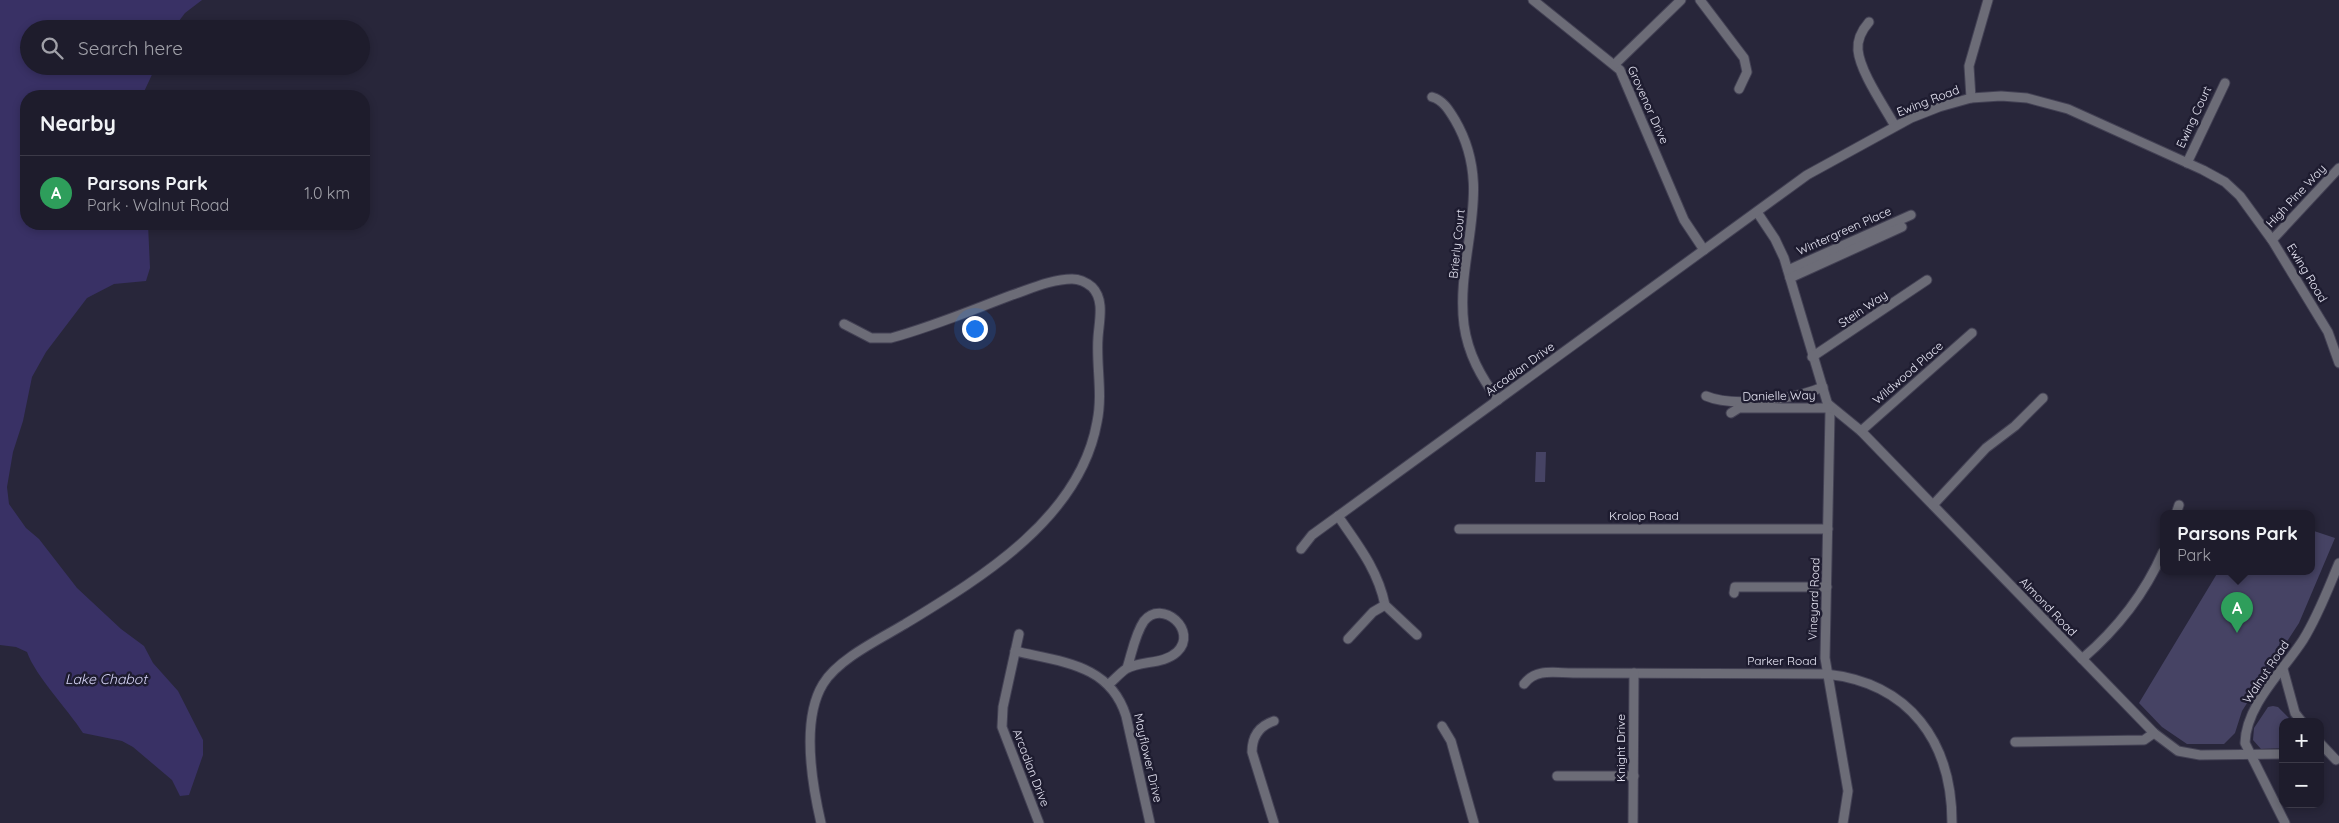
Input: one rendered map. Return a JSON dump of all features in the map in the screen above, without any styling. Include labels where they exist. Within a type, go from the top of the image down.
[{"type":"street","name":"Grovenor Drive","points":[[1533,0],[1615,64],[1630,89],[1684,220],[1704,250]]},
{"type":"street","points":[[1615,64],[1680,0]]},
{"type":"street","points":[[1700,0],[1744,58],[1747,72],[1740,89]]},
{"type":"street","points":[[1971,98],[1968,66],[1988,0]]},
{"type":"street","points":[[1869,22],[1860,35],[1858,51],[1863,66],[1895,126]]},
{"type":"street","name":"Ewing Court","points":[[2187,163],[2225,83]]},
{"type":"street","name":"Brierly Court","points":[[1432,96],[1440,100],[1451,114],[1463,135],[1471,158],[1474,191],[1463,301],[1464,324],[1476,366],[1498,400]]},
{"type":"street","name":"Ewing Road","points":[[1757,212],[1812,172],[1895,126],[1939,107],[1971,98],[2001,96],[2027,98],[2068,109],[2102,122],[2216,176],[2234,189],[2272,240],[2328,332],[2339,363]]},
{"type":"street","name":"High Pine Way","points":[[2272,240],[2339,168]]},
{"type":"street","points":[[1757,212],[1779,247],[1789,274],[1812,357],[1829,406]]},
{"type":"street","name":"Arcadian Drive","points":[[1301,549],[1312,535],[1757,212]]},
{"type":"street","name":"Wintergreen Place","points":[[1789,274],[1911,215]]},
{"type":"street","points":[[1789,274],[1902,227]]},
{"type":"street","points":[[822,823],[816,795],[811,736],[815,705],[823,684],[854,656],[949,597],[1001,559],[1050,515],[1072,487],[1088,456],[1098,420],[1100,400],[1098,348],[1100,302],[1090,285],[1078,280],[1061,280],[1035,287],[891,338],[871,338],[844,324]]},
{"type":"street","name":"Stein Way","points":[[1812,357],[1926,280]]},
{"type":"street","name":"Wildwood Place","points":[[1860,432],[1972,334]]},
{"type":"street","points":[[1706,396],[1721,401],[1772,400],[1800,396],[1823,387]]},
{"type":"street","points":[[1932,505],[1986,448],[2015,426],[2043,398]]},
{"type":"street","name":"Almond Road","points":[[1829,406],[1860,432],[2154,733],[2178,751],[2200,754],[2279,754]]},
{"type":"street","name":"Danielle Way","points":[[1731,414],[1739,408],[1829,406]]},
{"type":"street","name":"Vineyard Road","points":[[1829,406],[1826,674],[1848,791],[1843,823]]},
{"type":"street","points":[[2177,510],[2179,504]]},
{"type":"street","points":[[1338,516],[1370,562],[1378,579],[1385,605],[1417,635]]},
{"type":"street","name":"Krolop Road","points":[[1459,529],[1828,529]]},
{"type":"street","points":[[2082,659],[2129,611],[2144,589],[2160,558]]},
{"type":"street","name":"Walnut Road","points":[[2285,823],[2250,755],[2245,743],[2245,731],[2257,705],[2283,669],[2314,620],[2339,563]]},
{"type":"street","points":[[1734,593],[1735,587],[1827,586]]},
{"type":"street","points":[[1348,640],[1373,612],[1385,605]]},
{"type":"street","points":[[1109,684],[1127,668],[1165,659],[1178,651],[1182,644],[1183,632],[1177,620],[1163,614],[1148,618],[1140,628],[1127,668]]},
{"type":"street","name":"Arcadian Drive","points":[[1019,634],[1003,707],[1002,727],[1039,823]]},
{"type":"street","name":"Mayflower Drive","points":[[1015,651],[1079,667],[1098,676],[1109,684],[1120,700],[1126,716],[1150,823]]},
{"type":"street","points":[[2283,669],[2295,713],[2299,718]]},
{"type":"street","name":"Parker Road","points":[[1524,684],[1531,675],[1537,673],[1826,674],[1856,679],[1876,686],[1897,699],[1919,719],[1937,747],[1944,763],[1951,795],[1952,823]]},
{"type":"street","name":"Knight Drive","points":[[1634,673],[1634,823]]},
{"type":"street","points":[[1274,721],[1265,724],[1258,730],[1252,744],[1252,752],[1274,823]]},
{"type":"street","points":[[1442,726],[1451,741],[1474,823]]},
{"type":"street","points":[[2015,742],[2144,740],[2154,733]]},
{"type":"street","points":[[2324,747],[2337,762]]},
{"type":"street","points":[[2324,757],[2337,762]]},
{"type":"street","points":[[1557,776],[1634,776]]},
{"type":"shaded area","points":[[1536,452],[1546,452],[1545,482],[1535,482]]},
{"type":"shaded area","points":[[2315,531],[2335,538],[2299,623],[2242,711],[2235,733],[2224,744],[2187,744],[2162,727],[2139,703],[2216,575],[2315,575]]},
{"type":"shaded area","points":[[2268,707],[2278,707],[2289,718],[2279,718],[2279,748],[2261,749],[2253,740],[2254,728]]},
{"type":"water","name":"Lake Chabot","points":[[0,0],[202,0],[185,13],[180,20],[20,20],[20,75],[152,75],[145,90],[20,90],[20,230],[148,230],[150,268],[146,281],[114,284],[87,298],[46,352],[32,377],[23,421],[13,452],[7,487],[9,504],[26,528],[39,539],[77,588],[121,629],[144,646],[153,663],[178,691],[203,740],[203,755],[189,795],[180,796],[172,780],[133,747],[122,741],[83,733],[37,672],[27,652],[16,647],[0,645]]},
{"type":"place","name":"Parsons Park","points":[[2237,633]]}]
